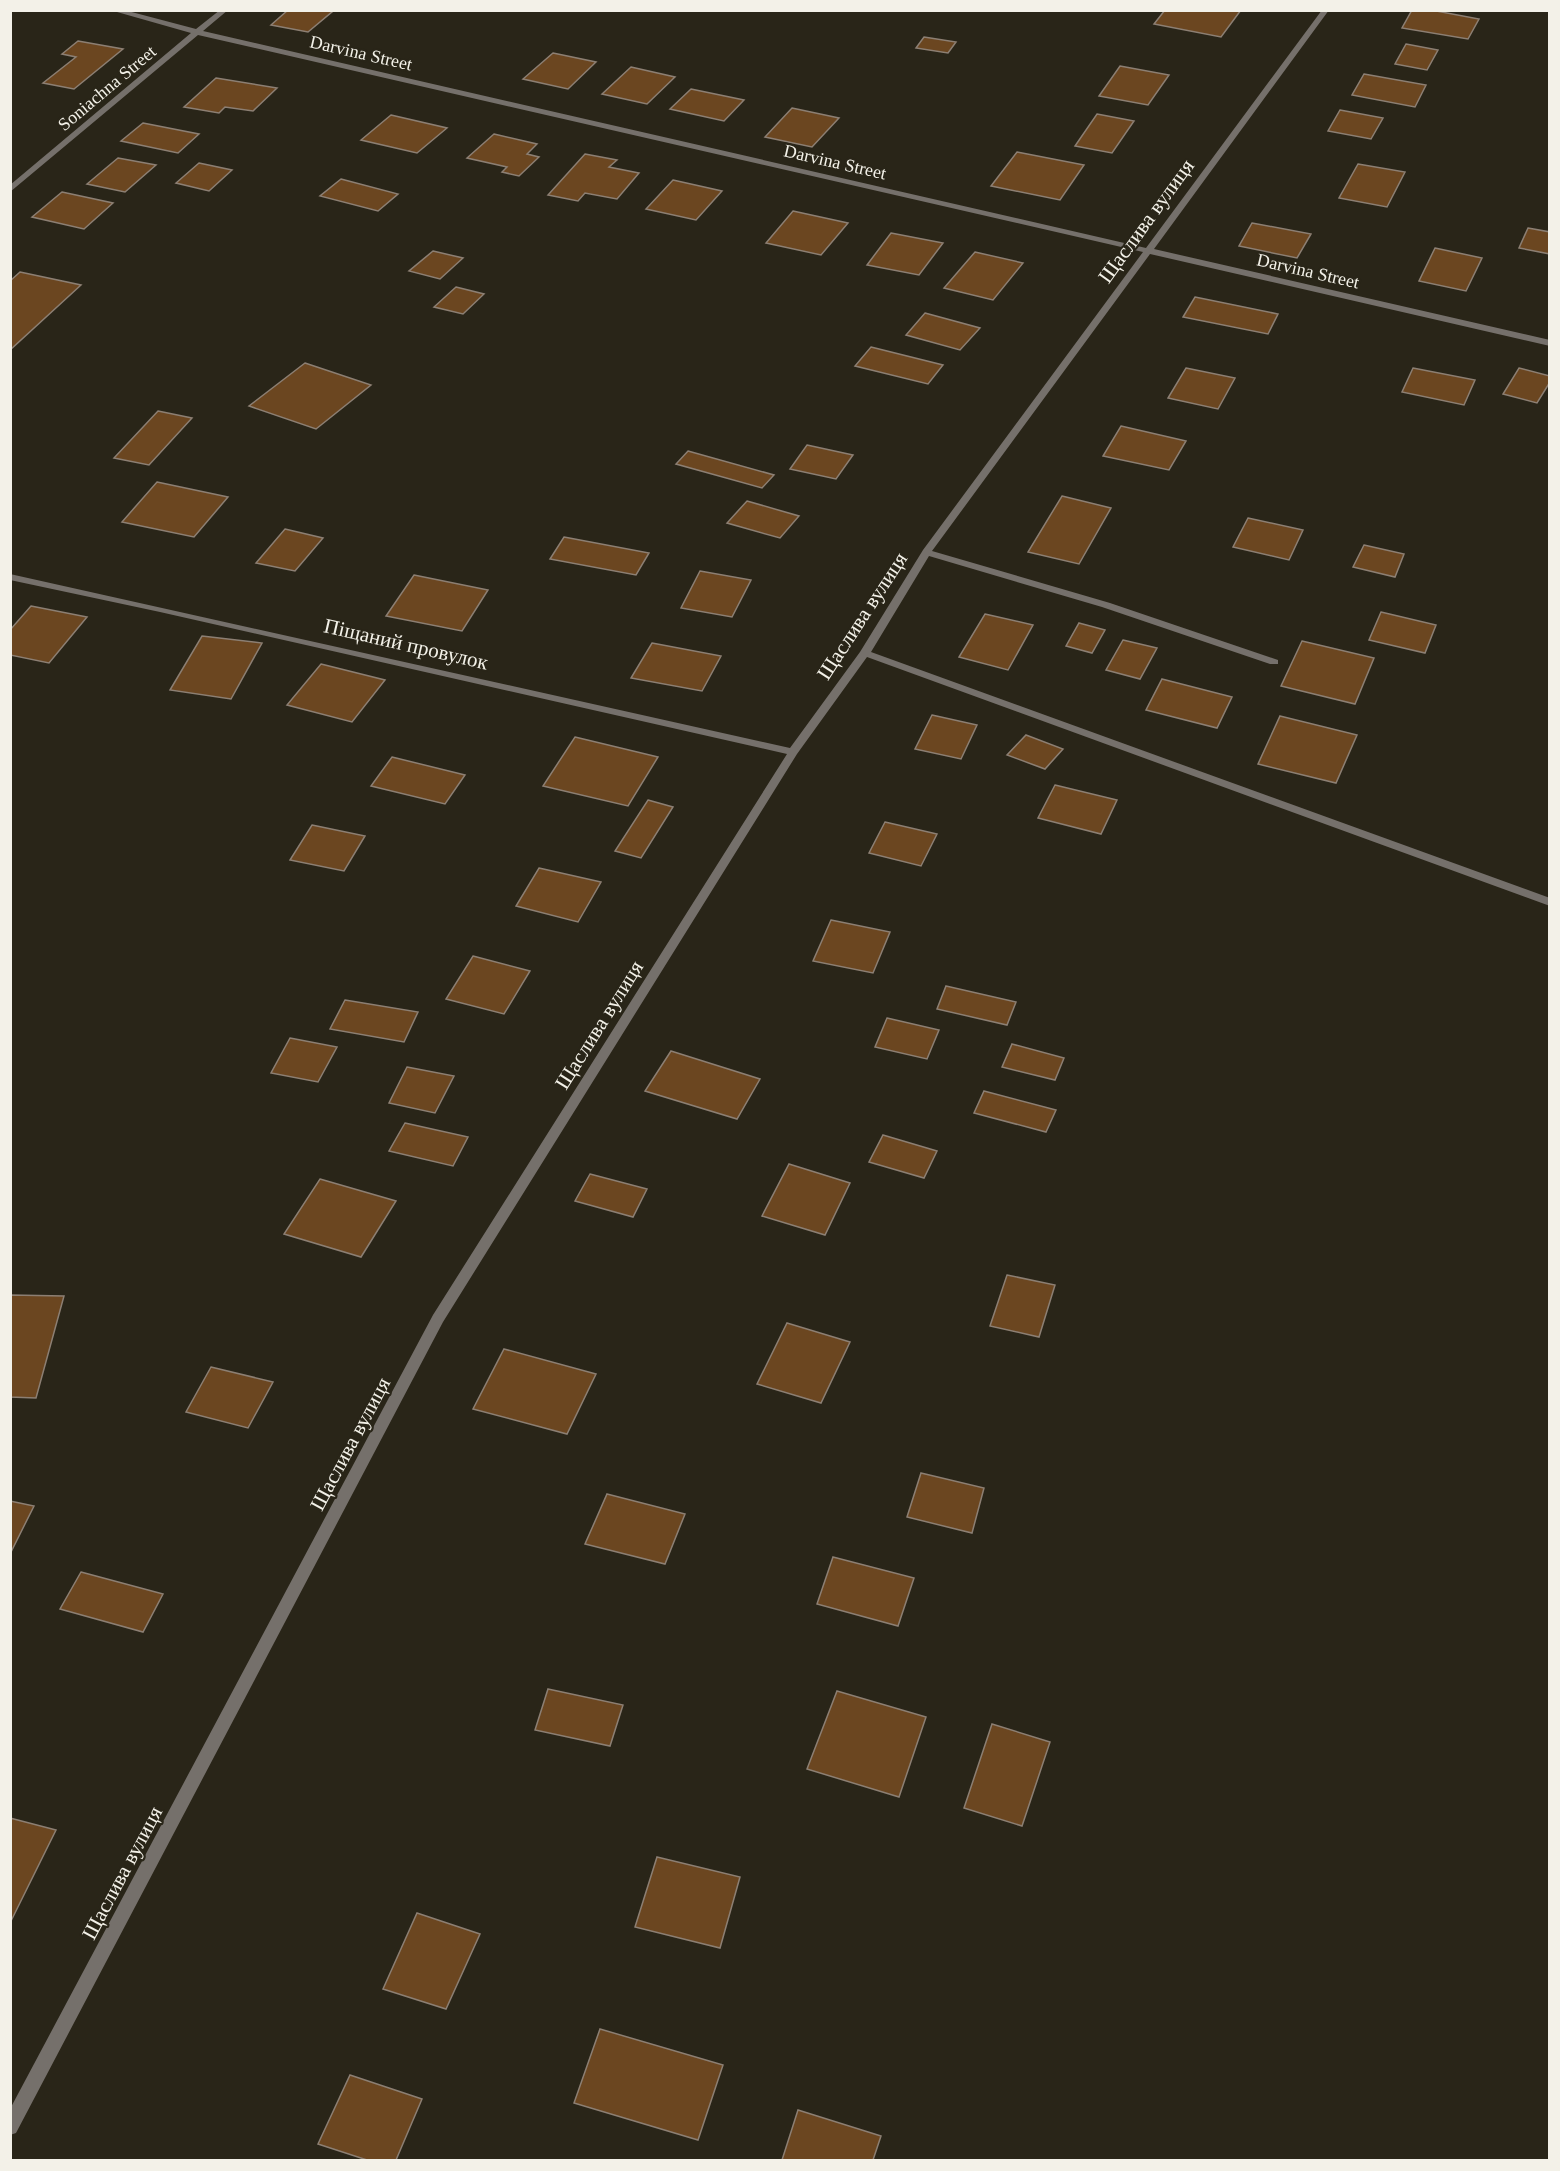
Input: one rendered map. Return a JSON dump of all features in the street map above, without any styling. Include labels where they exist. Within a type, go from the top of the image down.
[{"type":"street","name":"Darvina Street","points":[[113,10],[197,32],[1550,343]]},
{"type":"street","name":"Soniachna Street","points":[[10,190],[225,10]]},
{"type":"street","name":"Щаслива вулиця","points":[[10,2127],[438,1319],[793,752],[865,653],[926,552],[1326,10]]},
{"type":"street","points":[[926,552],[1106,605],[1274,662]]},
{"type":"street","name":"Піщаний провулок","points":[[10,577],[793,752]]},
{"type":"street","points":[[865,653],[1550,902]]},
{"type":"building","points":[[288,10],[333,11],[308,32],[271,25]]},
{"type":"building","points":[[1165,10],[1241,10],[1221,37],[1154,24]]},
{"type":"building","points":[[1412,10],[1431,10],[1479,19],[1468,39],[1402,28]]},
{"type":"building","points":[[924,37],[956,42],[948,53],[916,48]]},
{"type":"building","points":[[78,41],[123,49],[74,89],[43,83],[76,57],[62,54]]},
{"type":"building","points":[[1406,44],[1438,50],[1427,70],[1395,64]]},
{"type":"building","points":[[553,53],[596,62],[568,89],[523,79]]},
{"type":"building","points":[[1120,66],[1169,75],[1148,105],[1099,96]]},
{"type":"building","points":[[631,67],[675,77],[647,104],[602,94]]},
{"type":"building","points":[[1364,74],[1426,85],[1415,107],[1352,95]]},
{"type":"building","points":[[216,78],[277,88],[253,111],[225,107],[219,113],[184,107]]},
{"type":"building","points":[[691,89],[744,100],[724,121],[670,109]]},
{"type":"building","points":[[792,108],[839,118],[812,147],[765,137]]},
{"type":"building","points":[[1340,110],[1383,118],[1371,139],[1328,131]]},
{"type":"building","points":[[1097,114],[1134,121],[1112,153],[1075,146]]},
{"type":"building","points":[[391,115],[447,128],[417,153],[361,140]]},
{"type":"building","points":[[143,123],[199,134],[178,153],[121,141]]},
{"type":"building","points":[[494,134],[537,144],[527,154],[539,157],[519,176],[502,172],[507,167],[467,158]]},
{"type":"building","points":[[1017,152],[1084,165],[1060,200],[991,186]]},
{"type":"building","points":[[585,154],[617,160],[609,167],[639,173],[617,199],[585,193],[578,201],[548,195]]},
{"type":"building","points":[[118,158],[156,165],[125,192],[87,184]]},
{"type":"building","points":[[199,163],[232,170],[209,191],[176,183]]},
{"type":"building","points":[[1358,164],[1405,172],[1387,207],[1339,198]]},
{"type":"building","points":[[341,179],[398,194],[378,211],[320,196]]},
{"type":"building","points":[[673,180],[722,191],[696,220],[646,209]]},
{"type":"building","points":[[62,192],[113,203],[84,229],[32,217]]},
{"type":"building","points":[[793,211],[848,223],[821,255],[766,243]]},
{"type":"building","points":[[1252,223],[1311,234],[1297,258],[1239,246]]},
{"type":"building","points":[[1528,228],[1550,232],[1550,254],[1519,248]]},
{"type":"building","points":[[891,233],[943,243],[919,275],[867,265]]},
{"type":"building","points":[[1435,248],[1482,258],[1466,291],[1419,281]]},
{"type":"building","points":[[433,251],[463,258],[440,279],[409,271]]},
{"type":"building","points":[[975,252],[1023,263],[993,300],[944,288]]},
{"type":"building","points":[[20,272],[81,285],[10,350],[10,281]]},
{"type":"building","points":[[456,287],[484,294],[463,314],[434,307]]},
{"type":"building","points":[[1195,297],[1278,314],[1268,334],[1183,317]]},
{"type":"building","points":[[925,313],[980,328],[960,350],[906,335]]},
{"type":"building","points":[[871,347],[943,365],[928,384],[855,366]]},
{"type":"building","points":[[305,363],[371,385],[316,429],[249,406]]},
{"type":"building","points":[[1186,368],[1235,378],[1218,409],[1168,398]]},
{"type":"building","points":[[1413,368],[1475,380],[1464,405],[1402,392]]},
{"type":"building","points":[[1519,368],[1550,376],[1550,382],[1537,403],[1503,394]]},
{"type":"building","points":[[158,411],[192,418],[149,465],[114,458]]},
{"type":"building","points":[[1121,426],[1186,441],[1169,470],[1103,456]]},
{"type":"building","points":[[807,445],[853,455],[836,479],[790,469]]},
{"type":"building","points":[[688,451],[774,475],[762,488],[676,464]]},
{"type":"building","points":[[157,482],[228,497],[194,537],[122,522]]},
{"type":"building","points":[[1062,496],[1111,508],[1079,564],[1028,552]]},
{"type":"building","points":[[747,501],[799,516],[780,538],[727,523]]},
{"type":"building","points":[[1248,518],[1303,530],[1289,560],[1233,547]]},
{"type":"building","points":[[285,529],[323,538],[295,571],[256,563]]},
{"type":"building","points":[[564,537],[649,553],[636,575],[550,559]]},
{"type":"building","points":[[1364,545],[1404,554],[1395,577],[1353,567]]},
{"type":"building","points":[[700,571],[751,580],[732,617],[681,608]]},
{"type":"building","points":[[414,575],[488,590],[462,631],[386,616]]},
{"type":"building","points":[[31,606],[87,617],[49,663],[10,655],[10,630]]},
{"type":"building","points":[[1381,612],[1436,625],[1425,653],[1369,640]]},
{"type":"building","points":[[985,614],[1033,625],[1008,670],[959,657]]},
{"type":"building","points":[[1079,623],[1105,630],[1092,653],[1066,646]]},
{"type":"building","points":[[202,636],[262,643],[231,699],[170,690]]},
{"type":"building","points":[[1123,640],[1157,648],[1140,679],[1106,670]]},
{"type":"building","points":[[1302,641],[1374,658],[1355,704],[1281,686]]},
{"type":"building","points":[[652,643],[721,656],[702,691],[631,678]]},
{"type":"building","points":[[321,664],[385,680],[352,722],[287,705]]},
{"type":"building","points":[[1162,679],[1232,697],[1217,728],[1146,710]]},
{"type":"building","points":[[932,715],[977,725],[961,759],[915,749]]},
{"type":"building","points":[[1280,716],[1357,735],[1336,783],[1258,764]]},
{"type":"building","points":[[1026,735],[1063,749],[1045,769],[1007,755]]},
{"type":"building","points":[[575,737],[658,757],[628,806],[543,786]]},
{"type":"building","points":[[392,757],[465,775],[445,804],[371,786]]},
{"type":"building","points":[[1055,785],[1117,800],[1101,834],[1038,818]]},
{"type":"building","points":[[648,800],[673,807],[641,858],[615,851]]},
{"type":"building","points":[[885,822],[937,834],[921,866],[869,853]]},
{"type":"building","points":[[312,825],[365,836],[344,871],[290,860]]},
{"type":"building","points":[[539,868],[601,882],[578,922],[516,906]]},
{"type":"building","points":[[831,920],[890,932],[873,973],[813,961]]},
{"type":"building","points":[[473,956],[530,971],[504,1014],[446,999]]},
{"type":"building","points":[[946,986],[1016,1002],[1007,1025],[937,1009]]},
{"type":"building","points":[[345,1000],[418,1012],[404,1042],[330,1029]]},
{"type":"building","points":[[887,1018],[939,1030],[927,1059],[875,1047]]},
{"type":"building","points":[[290,1038],[337,1047],[318,1082],[271,1073]]},
{"type":"building","points":[[1012,1044],[1064,1058],[1055,1080],[1002,1067]]},
{"type":"building","points":[[671,1051],[760,1079],[737,1119],[645,1091]]},
{"type":"building","points":[[407,1067],[454,1076],[435,1113],[389,1103]]},
{"type":"building","points":[[984,1091],[1056,1110],[1046,1132],[974,1113]]},
{"type":"building","points":[[405,1123],[468,1137],[453,1166],[389,1151]]},
{"type":"building","points":[[883,1135],[937,1151],[924,1178],[869,1162]]},
{"type":"building","points":[[789,1164],[850,1183],[825,1235],[762,1216]]},
{"type":"building","points":[[590,1174],[647,1189],[633,1217],[575,1201]]},
{"type":"building","points":[[320,1179],[396,1201],[361,1257],[284,1234]]},
{"type":"building","points":[[1007,1275],[1055,1285],[1039,1337],[990,1326]]},
{"type":"building","points":[[10,1295],[64,1296],[36,1398],[10,1397]]},
{"type":"building","points":[[787,1323],[850,1342],[821,1403],[757,1384]]},
{"type":"building","points":[[504,1349],[596,1374],[567,1434],[473,1409]]},
{"type":"building","points":[[211,1367],[273,1382],[248,1428],[186,1412]]},
{"type":"building","points":[[921,1473],[984,1488],[972,1533],[907,1517]]},
{"type":"building","points":[[607,1494],[685,1514],[665,1564],[585,1544]]},
{"type":"building","points":[[10,1501],[34,1506],[11,1552],[10,1552]]},
{"type":"building","points":[[833,1557],[914,1578],[898,1626],[817,1604]]},
{"type":"building","points":[[81,1572],[163,1594],[143,1632],[60,1609]]},
{"type":"building","points":[[548,1689],[623,1705],[610,1746],[535,1730]]},
{"type":"building","points":[[837,1691],[926,1717],[899,1797],[807,1769]]},
{"type":"building","points":[[992,1724],[1050,1742],[1022,1826],[964,1808]]},
{"type":"building","points":[[10,1818],[56,1830],[10,1923]]},
{"type":"building","points":[[657,1857],[740,1877],[720,1948],[635,1927]]},
{"type":"building","points":[[417,1913],[480,1934],[446,2009],[383,1989]]},
{"type":"building","points":[[600,2029],[723,2065],[698,2140],[574,2103]]},
{"type":"building","points":[[350,2075],[422,2099],[396,2160],[367,2160],[318,2144]]},
{"type":"building","points":[[798,2110],[881,2136],[873,2160],[782,2160]]}]
